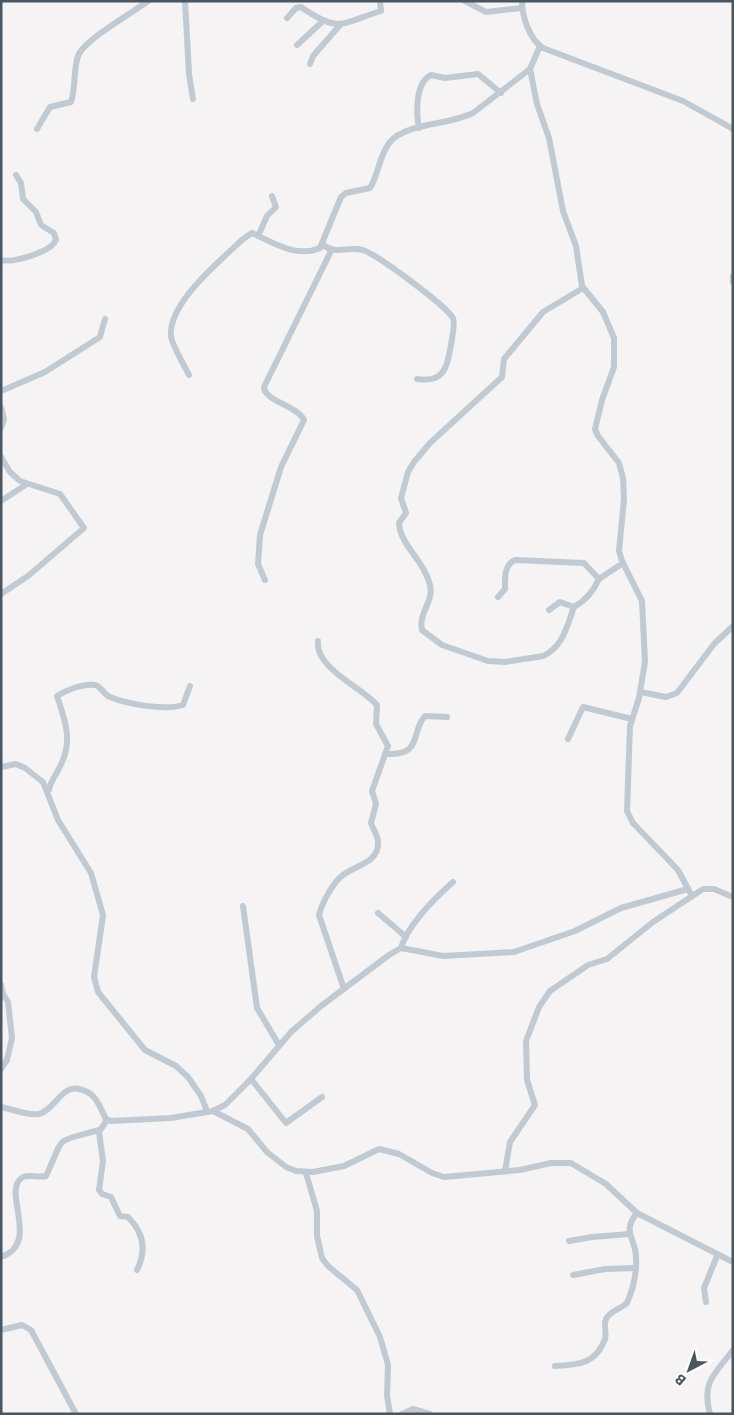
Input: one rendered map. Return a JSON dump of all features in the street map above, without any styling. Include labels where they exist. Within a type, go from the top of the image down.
[{"type":"street","points":[[36,129],[50,107],[72,102],[76,64],[82,48],[148,1]]},
{"type":"street","points":[[185,1],[188,74],[193,100]]},
{"type":"street","points":[[287,18],[296,8],[302,7],[322,21],[340,25],[381,12],[380,1]]},
{"type":"street","points":[[466,1],[477,8],[490,12],[522,4],[526,23],[540,46],[683,101],[733,128]]},
{"type":"street","points":[[297,45],[322,21]]},
{"type":"street","points":[[310,64],[313,56],[340,25]]},
{"type":"street","points":[[189,375],[171,337],[176,311],[187,296],[242,240],[252,233],[292,250],[311,251],[323,245],[341,197],[346,193],[370,188],[390,142],[399,135],[418,128],[464,118],[501,93],[530,69],[540,46]]},
{"type":"street","points":[[530,69],[537,104],[549,138],[563,211],[576,246],[583,288],[603,312],[614,338],[614,367],[602,400],[595,429],[598,436],[619,463],[623,478],[624,499],[619,545],[623,563],[642,604],[645,662],[629,741],[628,815],[633,823],[669,858],[692,896]]},
{"type":"street","points":[[418,128],[416,115],[420,93],[424,80],[432,75],[445,78],[478,74],[501,93]]},
{"type":"street","points":[[1,260],[10,261],[50,248],[56,240],[54,232],[41,225],[36,212],[22,199],[20,183],[16,175]]},
{"type":"street","points":[[258,236],[267,216],[276,207],[272,196]]},
{"type":"street","points":[[323,245],[331,251],[360,250],[371,254],[427,295],[453,318],[448,357],[443,372],[432,380],[417,379]]},
{"type":"street","points":[[265,580],[258,564],[260,535],[279,475],[304,420],[296,411],[267,395],[264,387],[331,251]]},
{"type":"street","points":[[733,276],[733,282]]},
{"type":"street","points":[[583,288],[543,312],[504,359],[503,375],[499,380],[430,443],[414,462],[408,472],[401,498],[406,513],[399,523],[401,537],[422,564],[430,586],[431,595],[421,619],[422,630],[442,645],[496,662],[543,656],[549,653],[560,642],[574,607],[594,589],[599,579],[623,563]]},
{"type":"street","points":[[1,391],[45,372],[100,336],[105,319]]},
{"type":"street","points":[[1,407],[4,419],[1,428]]},
{"type":"street","points":[[1,457],[13,476],[27,484],[60,494],[84,528],[28,576],[1,594]]},
{"type":"street","points":[[1,501],[27,484]]},
{"type":"street","points":[[498,597],[505,589],[505,576],[508,566],[515,560],[584,563],[599,579]]},
{"type":"street","points":[[549,610],[560,602],[574,607]]},
{"type":"street","points":[[640,692],[666,697],[677,693],[714,644],[733,626]]},
{"type":"street","points":[[318,641],[320,655],[329,667],[377,704],[376,724],[388,746],[372,791],[376,804],[371,824],[377,836],[378,848],[367,863],[342,876],[329,894],[319,915],[344,989]]},
{"type":"street","points":[[48,792],[52,778],[64,758],[67,743],[65,716],[57,696],[72,688],[92,684],[98,686],[111,697],[150,707],[166,708],[183,705],[190,686]]},
{"type":"street","points":[[568,739],[583,707],[632,719]]},
{"type":"street","points":[[385,754],[400,753],[412,746],[426,716],[447,717]]},
{"type":"street","points":[[1,767],[16,764],[33,773],[43,782],[58,820],[91,873],[100,899],[103,915],[94,977],[98,992],[145,1050],[176,1066],[188,1077],[210,1111],[248,1129],[262,1147],[286,1167],[306,1173],[344,1166],[378,1148],[400,1154],[432,1173],[444,1177],[506,1171],[551,1163],[572,1163],[606,1184],[637,1213],[717,1256],[733,1262]]},
{"type":"street","points":[[1,1257],[14,1251],[18,1242],[16,1191],[18,1181],[24,1176],[46,1176],[58,1146],[64,1139],[99,1130],[107,1120],[171,1118],[210,1111],[225,1105],[251,1079],[279,1045],[311,1015],[389,955],[401,948],[406,937],[436,898],[454,882]]},
{"type":"street","points":[[506,1171],[510,1142],[535,1105],[527,1080],[526,1041],[532,1021],[544,998],[556,987],[588,965],[607,959],[653,922],[692,896],[709,888],[733,896]]},
{"type":"street","points":[[401,948],[443,956],[514,952],[575,932],[621,908],[688,889]]},
{"type":"street","points":[[243,906],[257,1008],[279,1045]]},
{"type":"street","points":[[378,913],[406,937]]},
{"type":"street","points":[[1,985],[3,994],[8,1002],[12,1038],[7,1060],[1,1069]]},
{"type":"street","points":[[251,1079],[286,1122],[322,1097]]},
{"type":"street","points":[[1,1107],[28,1114],[40,1114],[48,1109],[65,1091],[77,1088],[88,1091],[96,1097],[107,1120]]},
{"type":"street","points":[[99,1130],[103,1161],[99,1190],[102,1194],[111,1196],[120,1216],[128,1217],[137,1230],[144,1253],[137,1270]]},
{"type":"street","points":[[306,1173],[317,1211],[317,1236],[322,1258],[328,1266],[357,1290],[380,1337],[388,1365],[387,1396],[390,1414]]},
{"type":"street","points":[[555,1366],[584,1364],[592,1358],[605,1338],[606,1319],[614,1310],[627,1304],[636,1268],[636,1254],[630,1234],[631,1222],[637,1213]]},
{"type":"street","points":[[569,1242],[592,1237],[630,1234]]},
{"type":"street","points":[[706,1302],[704,1288],[717,1256]]},
{"type":"street","points":[[573,1275],[604,1269],[636,1268]]},
{"type":"street","points":[[1,1330],[22,1325],[31,1330],[76,1414]]},
{"type":"street","points":[[710,1414],[706,1400],[707,1388],[719,1366],[733,1350]]},
{"type":"street","points":[[402,1414],[413,1409],[430,1414]]}]
